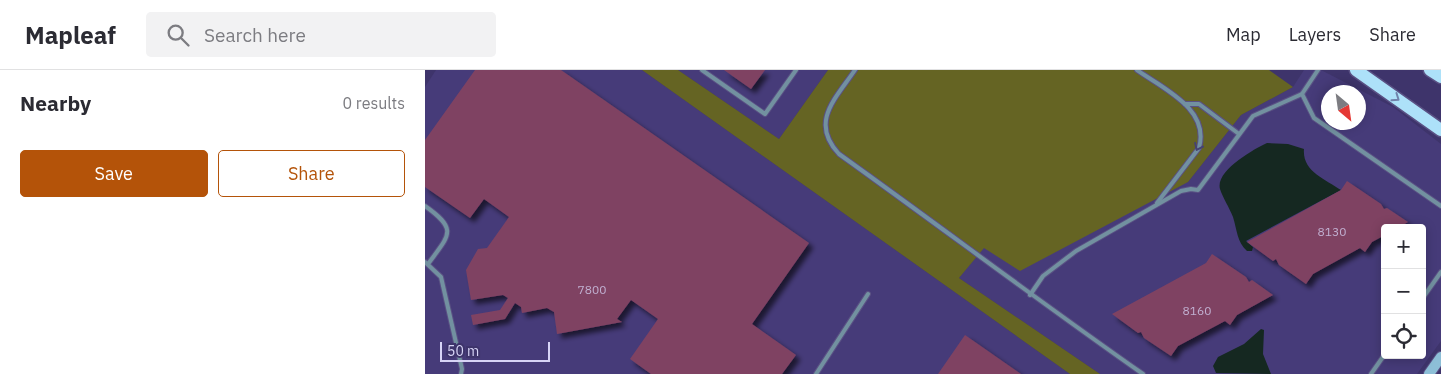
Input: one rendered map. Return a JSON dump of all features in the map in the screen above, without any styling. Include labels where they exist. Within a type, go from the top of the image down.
[{"type":"main road","points":[[1356,70],[1441,130]]},
{"type":"main road","points":[[1430,70],[1441,78]]},
{"type":"street","points":[[1429,374],[1441,357]]},
{"type":"lane","points":[[702,70],[765,114],[796,70]]},
{"type":"lane","points":[[855,70],[827,111],[826,134],[831,146],[839,154],[955,236],[1030,295],[1143,374]]},
{"type":"lane","points":[[1137,70],[1185,104],[1196,116],[1201,127],[1202,137],[1199,148],[1155,206]]},
{"type":"lane","points":[[1030,295],[1043,276],[1060,262],[1181,191],[1198,190],[1253,116],[1302,94],[1319,70]]},
{"type":"lane","points":[[1302,94],[1314,118],[1441,206]]},
{"type":"lane","points":[[1185,104],[1199,104],[1239,134]]},
{"type":"lane","points":[[425,206],[442,218],[447,226],[447,238],[427,263],[441,277],[462,370],[461,374]]},
{"type":"lane","points":[[1426,294],[1441,272]]},
{"type":"lane","points":[[816,374],[868,294]]},
{"type":"lane","points":[[1371,374],[1382,359]]},
{"type":"shaded area","points":[[436,70],[642,70],[1070,374],[425,374],[425,87]]},
{"type":"shaded area","points":[[642,70],[678,70],[779,139],[828,70],[1269,70],[1293,87],[1241,115],[1188,182],[1020,271],[984,248],[959,278],[1100,374],[1070,374]]},
{"type":"shaded area","points":[[678,70],[828,70],[779,139]]},
{"type":"shaded area","points":[[1304,70],[1321,70],[1350,85],[1321,85],[1321,130],[1366,130],[1366,93],[1393,107],[1441,144],[1441,341],[1417,374],[1100,374],[959,278],[984,247],[1188,182],[1241,115],[1293,87]]},
{"type":"shaded area","points":[[1267,143],[1288,144],[1304,149],[1304,157],[1311,169],[1341,190],[1246,241],[1253,247],[1252,251],[1247,251],[1239,240],[1233,217],[1220,189],[1220,182],[1229,168],[1253,150]]},
{"type":"shaded area","points":[[1261,329],[1264,330],[1263,354],[1271,374],[1216,373],[1213,366],[1218,357],[1244,344]]},
{"type":"building","points":[[475,70],[561,70],[809,243],[752,324],[796,355],[782,374],[651,374],[630,359],[658,319],[631,300],[617,319],[622,322],[557,334],[554,312],[547,308],[522,313],[521,307],[515,303],[505,319],[473,325],[471,315],[500,310],[508,298],[503,295],[471,300],[466,270],[478,249],[487,248],[509,217],[484,199],[470,218],[425,187],[425,140]]},
{"type":"building","points":[[724,70],[765,70],[751,89]]},
{"type":"building","points":[[1347,181],[1381,204],[1384,209],[1387,208],[1408,222],[1405,224],[1381,224],[1381,237],[1372,242],[1365,252],[1360,248],[1313,274],[1306,284],[1279,265],[1276,259],[1273,261],[1247,242],[1341,190]]},
{"type":"building","points":[[1212,254],[1246,277],[1249,282],[1252,280],[1273,295],[1237,315],[1230,325],[1225,321],[1178,346],[1171,356],[1144,338],[1141,332],[1138,333],[1112,314],[1206,263]]},
{"type":"building","points":[[965,335],[1021,374],[938,374]]}]
